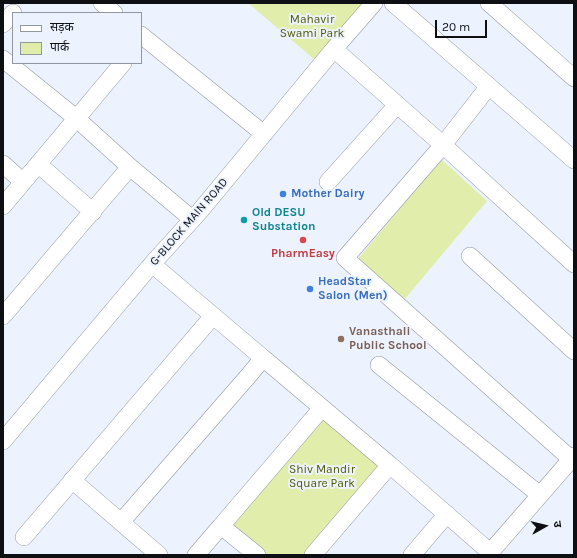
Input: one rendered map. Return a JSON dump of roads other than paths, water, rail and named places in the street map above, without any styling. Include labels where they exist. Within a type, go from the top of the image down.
[{"type":"street","points":[[14,12],[22,3]]},
{"type":"street","points":[[102,3],[113,12]]},
{"type":"street","name":"G-BLOCK MAIN ROAD","points":[[4,438],[192,219],[374,3]]},
{"type":"street","points":[[393,3],[574,160]]},
{"type":"street","points":[[489,3],[574,78]]},
{"type":"street","points":[[3,24],[12,14]]},
{"type":"street","points":[[142,38],[264,134]]},
{"type":"street","points":[[334,49],[443,145],[574,264]]},
{"type":"street","points":[[3,59],[76,118],[130,167],[192,219]]},
{"type":"street","points":[[3,206],[122,64]]},
{"type":"street","points":[[152,264],[447,514],[489,554],[573,458],[345,258],[443,145],[489,86]]},
{"type":"street","points":[[328,182],[397,105]]},
{"type":"street","points":[[3,164],[23,182]]},
{"type":"street","points":[[38,164],[93,212]]},
{"type":"street","points":[[3,316],[130,167]]},
{"type":"street","points":[[470,256],[574,351]]},
{"type":"street","points":[[24,537],[213,316]]},
{"type":"street","points":[[121,522],[263,358]]},
{"type":"street","points":[[379,365],[540,495]]},
{"type":"street","points":[[196,555],[322,408]]},
{"type":"street","points":[[313,555],[390,465]]},
{"type":"street","points":[[72,480],[159,555]]},
{"type":"street","points":[[412,555],[447,514]]},
{"type":"street","points":[[221,526],[257,555]]},
{"type":"place","name":"Mother Dairy","points":[[283,194]]},
{"type":"place","name":"Old DESU Substation","points":[[244,220]]},
{"type":"place","name":"PharmEasy","points":[[303,240]]},
{"type":"place","name":"HeadStar Salon (Men)","points":[[310,289]]},
{"type":"place","name":"Vanasthali Public School","points":[[341,339]]},
{"type":"park label","name":"Mahavir Swami Park","points":[[312,27]]},
{"type":"park label","name":"Shiv Mandir Square Park","points":[[322,477]]}]
